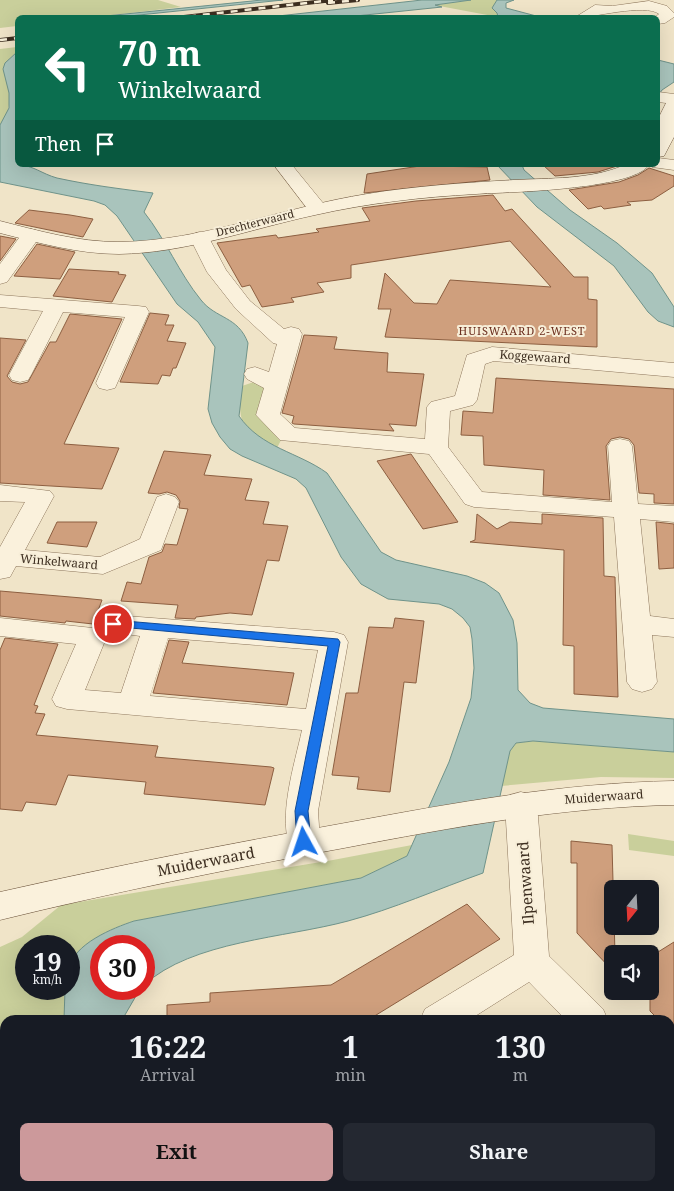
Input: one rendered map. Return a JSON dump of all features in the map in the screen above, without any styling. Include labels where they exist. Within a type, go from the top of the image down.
[{"type":"street","points":[[612,10],[649,5],[662,9],[668,14],[660,17]]},
{"type":"street","points":[[586,15],[595,9],[636,15]]},
{"type":"street","points":[[660,22],[674,30]]},
{"type":"street","points":[[660,148],[666,136],[667,99]]},
{"type":"street","points":[[660,164],[674,166]]},
{"type":"street","points":[[285,167],[316,208]]},
{"type":"street","name":"Drechterwaard","points":[[0,227],[90,246],[134,247],[200,238],[316,208],[425,192],[547,184],[604,177],[634,167]]},
{"type":"street","points":[[0,278],[31,235]]},
{"type":"street","points":[[200,238],[217,272],[238,299],[286,336],[278,386],[268,415],[288,435],[436,447],[474,499],[674,514]]},
{"type":"street","points":[[0,301],[138,312],[107,383]]},
{"type":"street","points":[[20,375],[56,306]]},
{"type":"street","name":"Koggewaard","points":[[436,447],[439,406],[465,400],[475,360],[492,354],[674,370]]},
{"type":"street","points":[[255,374],[278,386]]},
{"type":"street","points":[[620,446],[642,682]]},
{"type":"street","name":"Winkelwaard","points":[[0,493],[41,496],[2,561],[103,566],[152,544],[166,502]]},
{"type":"street","points":[[638,624],[674,628]]},
{"type":"street","points":[[0,627],[63,633],[157,628],[334,642],[302,811],[304,842]]},
{"type":"street","points":[[132,705],[157,628]]},
{"type":"street","points":[[103,630],[67,699],[319,721]]},
{"type":"street","name":"Muiderwaard","points":[[0,906],[72,888],[304,842],[512,805],[620,795],[674,793]]},
{"type":"street","name":"Ilpenwaard","points":[[512,805],[532,962]]},
{"type":"street","points":[[446,1015],[532,962],[585,1015]]},
{"type":"green space","points":[[0,0],[158,0],[181,7],[113,15],[15,15],[15,26],[0,28]]},
{"type":"green space","points":[[471,0],[497,0],[493,9],[498,15],[487,15],[434,5]]},
{"type":"green space","points":[[15,47],[15,54],[3,69],[9,90],[9,105],[0,125],[0,49]]},
{"type":"green space","points":[[274,375],[283,436],[277,448],[249,431],[241,418],[240,410],[242,386]]},
{"type":"green space","points":[[533,741],[674,752],[674,778],[601,777],[501,786],[510,751],[516,743]]},
{"type":"green space","points":[[628,834],[674,841],[674,856],[629,850]]},
{"type":"green space","points":[[412,845],[407,856],[361,878],[134,921],[101,935],[90,935],[90,942],[80,952],[80,935],[24,935],[61,905]]},
{"type":"green space","points":[[15,940],[15,1000],[65,1000],[64,1015],[0,1015],[0,947]]},
{"type":"water","points":[[262,0],[283,0],[139,15],[116,15]]},
{"type":"water","points":[[422,0],[471,0],[435,5],[442,7],[365,15],[287,15]]},
{"type":"water","points":[[497,0],[514,0],[506,3],[506,8],[532,15],[498,15],[492,8]]},
{"type":"water","points":[[15,54],[15,167],[30,167],[57,178],[153,193],[144,212],[186,279],[207,306],[239,328],[248,343],[239,416],[248,427],[269,443],[327,473],[381,552],[396,560],[467,576],[485,583],[499,593],[513,620],[517,643],[518,690],[530,703],[543,708],[674,719],[674,752],[533,741],[516,743],[510,751],[483,873],[365,916],[323,927],[213,950],[187,959],[164,970],[155,977],[155,935],[101,935],[134,921],[361,878],[407,856],[449,762],[471,698],[474,668],[472,639],[470,627],[452,609],[439,604],[388,599],[361,584],[341,557],[306,488],[296,479],[230,449],[212,423],[208,409],[215,347],[198,322],[177,304],[117,216],[105,205],[94,201],[0,182],[0,125],[9,108],[9,93],[3,69],[5,63]]},
{"type":"water","points":[[660,60],[674,64],[674,82],[660,93]]},
{"type":"water","points":[[499,167],[523,167],[570,210],[617,243],[652,273],[674,307],[674,327],[658,321],[648,312],[614,266],[537,207]]},
{"type":"water","points":[[90,942],[90,1000],[134,1000],[125,1015],[64,1015],[65,1000],[80,1000],[80,950]]},
{"type":"building","points":[[413,167],[487,167],[490,180],[364,193],[367,174]]},
{"type":"building","points":[[545,167],[614,167],[598,172],[555,176]]},
{"type":"building","points":[[649,168],[674,176],[674,186],[652,200],[627,202],[631,205],[604,209],[601,206],[588,209],[569,190],[619,182],[638,175]]},
{"type":"building","points":[[493,195],[505,211],[512,209],[574,277],[588,277],[588,299],[597,300],[597,347],[385,337],[391,309],[378,309],[385,273],[414,303],[437,304],[450,280],[551,287],[510,241],[351,265],[351,278],[317,283],[324,292],[291,298],[294,302],[262,307],[250,285],[242,287],[217,243],[276,235],[278,238],[319,232],[316,229],[370,221],[362,208],[416,201]]},
{"type":"building","points":[[29,210],[93,219],[83,237],[15,223]]},
{"type":"building","points":[[0,236],[16,239],[0,261]]},
{"type":"building","points":[[37,244],[75,252],[60,279],[14,276]]},
{"type":"building","points":[[69,269],[119,272],[118,274],[126,275],[112,302],[53,296]]},
{"type":"building","points":[[150,313],[169,315],[165,325],[174,325],[167,341],[186,343],[176,368],[173,368],[170,376],[162,375],[158,384],[120,382]]},
{"type":"building","points":[[70,314],[122,319],[64,444],[119,448],[102,489],[0,483],[0,338],[26,340],[7,376],[12,382],[20,384],[28,382],[50,342],[56,342]]},
{"type":"building","points":[[304,335],[337,337],[334,349],[388,353],[387,372],[424,374],[416,426],[389,424],[394,431],[292,423],[294,416],[282,413]]},
{"type":"building","points":[[496,378],[674,389],[674,504],[654,503],[654,494],[639,493],[634,445],[629,439],[620,437],[611,439],[606,446],[610,500],[543,495],[544,470],[484,465],[483,436],[461,435],[463,411],[493,413]]},
{"type":"building","points":[[164,451],[211,455],[204,475],[252,479],[245,500],[269,502],[263,524],[288,526],[279,561],[267,560],[252,615],[230,613],[196,617],[195,619],[175,618],[178,605],[121,601],[127,582],[141,584],[149,557],[162,552],[165,544],[177,545],[188,509],[179,508],[180,501],[176,495],[167,492],[159,494],[148,493]]},
{"type":"building","points":[[411,454],[458,522],[423,529],[377,461]]},
{"type":"building","points":[[477,514],[497,529],[510,522],[542,524],[542,514],[603,518],[604,576],[615,577],[618,697],[574,694],[574,646],[563,645],[564,550],[470,542],[475,540]]},
{"type":"building","points":[[57,522],[97,522],[87,547],[47,543]]},
{"type":"building","points":[[656,522],[674,524],[674,568],[659,569]]},
{"type":"building","points":[[0,591],[102,600],[93,624],[66,621],[65,623],[0,616]]},
{"type":"building","points":[[395,618],[424,621],[416,683],[404,682],[390,792],[357,789],[359,777],[332,775],[346,693],[358,693],[369,627],[393,628]]},
{"type":"building","points":[[5,638],[58,644],[34,705],[38,706],[35,713],[45,714],[36,735],[158,746],[155,757],[271,767],[274,768],[265,805],[144,794],[146,782],[68,775],[56,805],[26,802],[22,811],[0,809],[0,650]]},
{"type":"building","points":[[169,640],[189,642],[182,663],[294,673],[287,705],[153,693]]},
{"type":"building","points":[[571,841],[612,845],[613,880],[604,880],[604,935],[614,935],[615,945],[604,945],[604,962],[577,933],[577,863],[571,863]]},
{"type":"building","points":[[467,904],[500,939],[376,1015],[167,1015],[167,1005],[210,1002],[210,993],[331,985]]},
{"type":"building","points":[[674,942],[674,1015],[654,1015],[650,1011],[650,1000],[659,1000],[659,951]]},
{"type":"railway","points":[[201,15],[333,0]]},
{"type":"railway","points":[[328,3],[358,0]]},
{"type":"railway","points":[[0,40],[15,38]]},
{"type":"district","name":"HUISWAARD 2-WEST","points":[[522,331]]},
{"type":"route","points":[[113,624],[334,642],[302,811],[304,842]]}]
